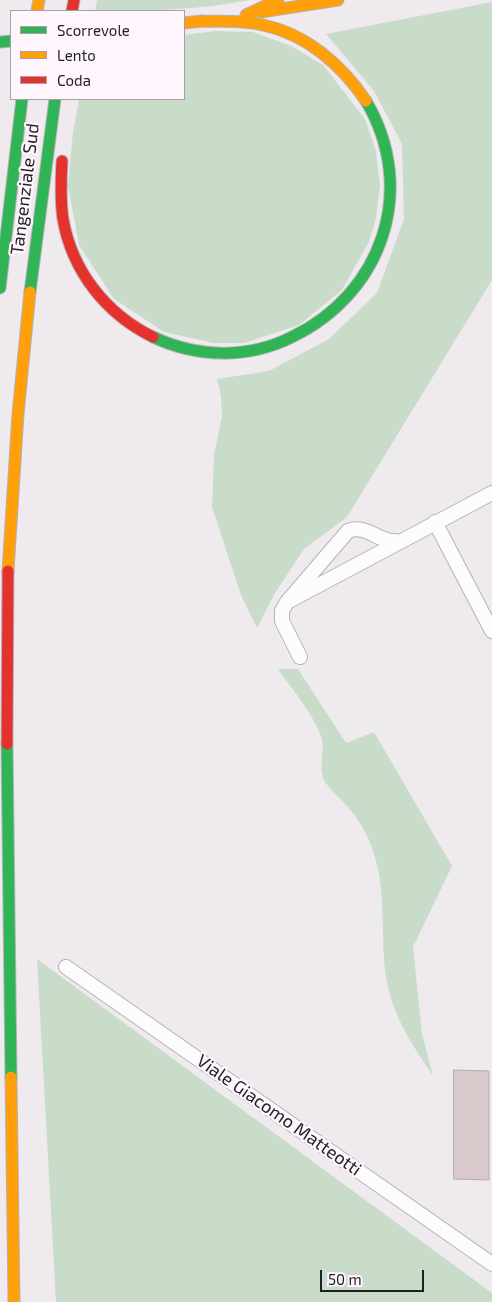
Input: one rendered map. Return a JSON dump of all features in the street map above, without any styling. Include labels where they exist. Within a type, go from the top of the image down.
[{"type":"main road","points":[[246,14],[278,0]]},
{"type":"main road","points":[[185,23],[338,0]]},
{"type":"main road","points":[[53,111],[62,157],[60,188],[63,220],[72,250],[85,277],[123,320],[144,333],[165,342],[206,352],[230,354],[272,347],[312,329],[348,299],[373,263],[388,217],[391,195],[386,146],[366,100],[351,80],[331,60],[309,45],[290,33],[270,26],[254,23],[202,21]]},
{"type":"main road","name":"Tangenziale Sud","points":[[0,288],[22,100]]},
{"type":"main road","name":"Tangenziale Sud","points":[[14,1302],[8,852],[7,638],[9,546],[26,326],[55,100]]},
{"type":"street","points":[[287,602],[492,493]]},
{"type":"street","points":[[435,522],[492,631]]},
{"type":"street","points":[[300,657],[282,621],[282,611],[287,602],[329,553],[348,531],[356,528],[387,540],[399,542]]},
{"type":"street","points":[[329,553],[328,563],[330,568],[336,572],[342,572]]},
{"type":"street","name":"Viale Giacomo Matteotti","points":[[66,967],[492,1264]]},
{"type":"green space","points":[[97,0],[250,0],[192,8],[95,10]]},
{"type":"green space","points":[[492,2],[492,280],[347,517],[304,549],[275,593],[257,628],[241,595],[212,507],[214,455],[222,416],[221,396],[217,379],[269,371],[329,339],[377,293],[404,219],[402,144],[374,91],[326,34]]},
{"type":"green space","points":[[215,31],[253,32],[291,46],[323,65],[365,119],[376,151],[380,186],[376,218],[369,242],[342,290],[299,325],[244,343],[214,343],[164,332],[114,299],[79,245],[68,186],[73,132],[79,100],[185,100],[185,35]]},
{"type":"green space","points":[[278,669],[298,669],[346,743],[374,732],[452,866],[413,947],[422,1034],[433,1076],[405,1031],[390,995],[385,968],[380,879],[366,833],[357,818],[324,780],[322,775],[323,744],[319,730],[303,703]]},
{"type":"green space","points":[[37,959],[492,1293],[492,1302],[56,1302]]},
{"type":"building","points":[[454,1070],[489,1071],[489,1180],[454,1179]]},
{"type":"traffic: fast","points":[[0,42],[10,41]]},
{"type":"traffic: fast","points":[[0,288],[22,100]]},
{"type":"traffic: fast","points":[[30,292],[55,100]]},
{"type":"traffic: fast","points":[[153,337],[170,344],[205,352],[241,352],[258,349],[292,337],[323,318],[349,294],[369,266],[383,236],[389,203],[389,169],[381,135],[366,101]]},
{"type":"traffic: fast","points":[[7,744],[11,1077]]},
{"type":"traffic: slow","points":[[37,10],[39,0]]},
{"type":"traffic: slow","points":[[246,15],[278,0]]},
{"type":"traffic: slow","points":[[261,12],[338,0]]},
{"type":"traffic: slow","points":[[185,23],[202,21]]},
{"type":"traffic: slow","points":[[202,21],[255,23],[279,29],[294,36],[322,53],[346,75],[366,101]]},
{"type":"traffic: slow","points":[[8,571],[18,414],[30,292]]},
{"type":"traffic: slow","points":[[11,1077],[14,1302]]},
{"type":"traffic: jam","points":[[72,10],[74,0]]},
{"type":"traffic: jam","points":[[62,161],[62,212],[74,256],[83,273],[106,303],[120,316],[153,337]]},
{"type":"traffic: jam","points":[[7,744],[8,571]]}]
